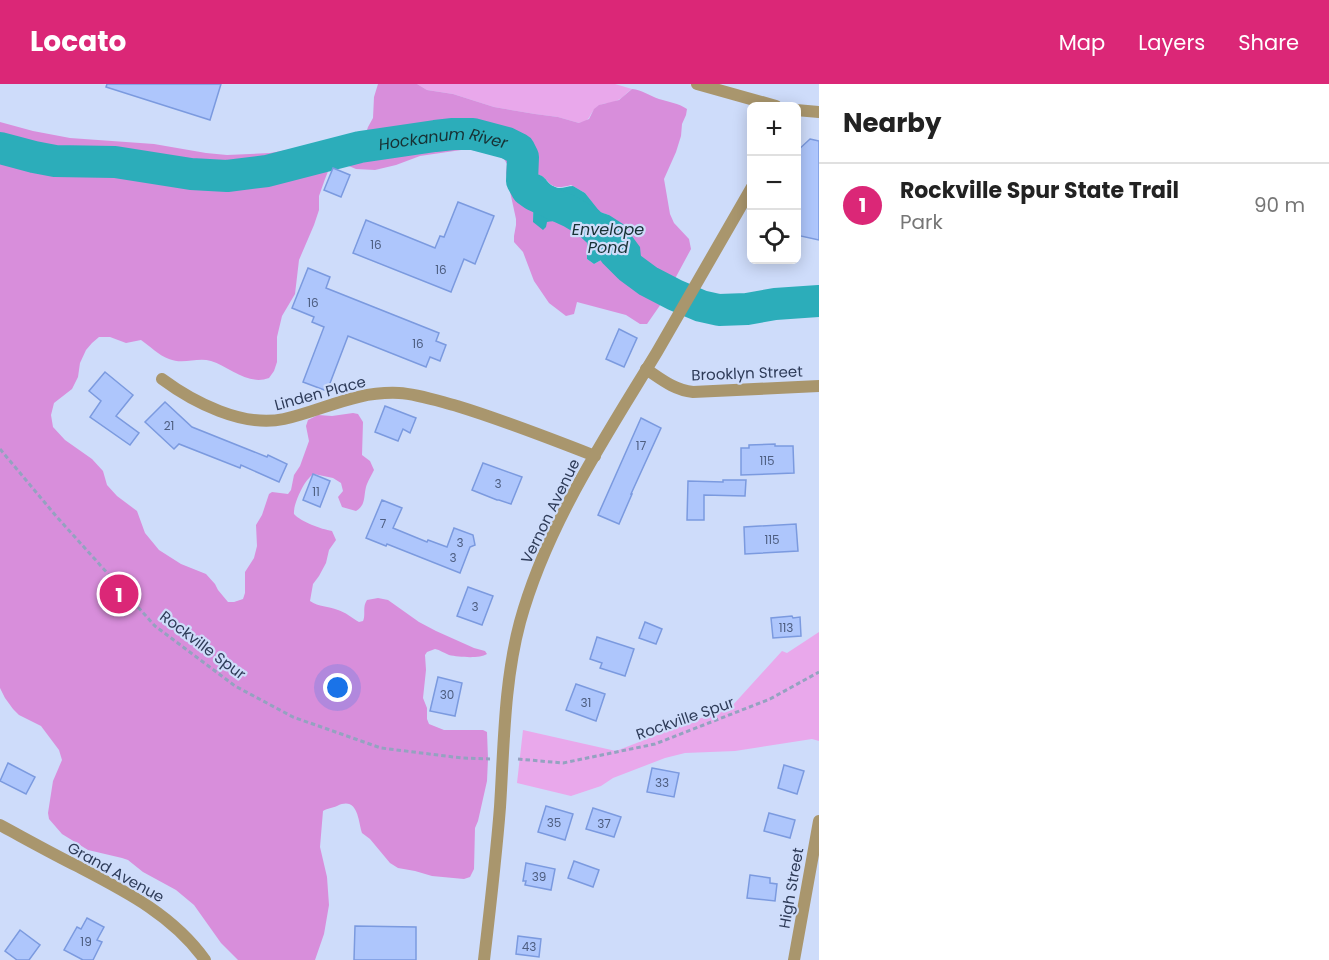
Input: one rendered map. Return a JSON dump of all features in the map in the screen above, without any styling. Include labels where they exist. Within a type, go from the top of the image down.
[{"type":"street","points":[[697,84],[762,102]]},
{"type":"street","points":[[801,110],[819,112]]},
{"type":"street","name":"Vernon Avenue","points":[[484,960],[500,808],[507,695],[514,646],[525,604],[539,564],[557,525],[747,196]]},
{"type":"street","name":"Brooklyn Street","points":[[646,369],[671,385],[693,392],[819,386]]},
{"type":"street","name":"Linden Place","points":[[162,379],[202,404],[238,417],[259,421],[286,419],[364,395],[388,393],[412,395],[476,412],[595,456]]},
{"type":"street","name":"High Street","points":[[794,960],[819,821]]},
{"type":"street","name":"Grand Avenue","points":[[0,825],[137,898],[167,919],[205,960]]},
{"type":"path","name":"Rockville Spur","points":[[0,449],[56,516],[155,626],[235,686],[294,717],[381,748],[462,758],[492,759]]},
{"type":"path","name":"Rockville Spur","points":[[516,759],[563,763],[655,744],[770,699],[819,672]]},
{"type":"shaded area","points":[[378,84],[417,84],[427,90],[453,94],[494,107],[558,117],[579,123],[589,119],[599,105],[619,100],[632,89],[680,105],[687,109],[686,115],[676,152],[664,179],[670,214],[674,223],[689,239],[691,249],[663,301],[647,324],[640,324],[626,315],[577,302],[574,314],[566,316],[549,303],[534,281],[523,252],[514,242],[516,219],[506,173],[507,164],[504,159],[468,149],[420,156],[375,170],[356,169],[339,162],[331,164],[319,196],[319,210],[299,260],[295,294],[282,316],[277,337],[277,362],[269,378],[254,380],[246,378],[206,360],[174,361],[161,355],[141,340],[126,343],[110,337],[99,337],[86,350],[72,389],[54,403],[51,415],[53,427],[65,440],[92,459],[103,471],[107,485],[137,511],[145,533],[159,550],[181,564],[206,574],[228,602],[243,599],[245,572],[254,558],[257,546],[256,525],[269,494],[272,492],[288,494],[291,490],[294,475],[300,466],[309,441],[306,426],[308,420],[318,415],[358,414],[363,422],[362,455],[370,461],[374,470],[367,484],[362,506],[356,511],[342,507],[338,497],[343,491],[341,483],[333,478],[314,474],[303,486],[295,504],[294,514],[297,517],[322,529],[332,531],[336,540],[313,584],[310,601],[341,611],[359,622],[363,621],[367,600],[378,598],[388,600],[419,622],[485,651],[487,654],[474,657],[458,656],[435,649],[425,655],[423,698],[429,724],[444,730],[483,730],[487,732],[487,781],[475,828],[474,869],[470,877],[464,879],[432,876],[398,868],[390,863],[362,833],[353,807],[344,804],[327,809],[323,811],[320,847],[327,877],[329,905],[324,934],[315,960],[238,960],[221,943],[194,905],[176,890],[143,872],[128,860],[88,850],[62,834],[49,819],[48,813],[53,781],[62,760],[59,750],[41,726],[19,715],[13,709],[0,688],[0,122],[70,138],[154,144],[227,155],[270,153],[320,144],[361,140],[373,118],[374,97]],"holes":[[[534,174],[540,175],[556,187],[571,185],[585,193],[599,212],[609,215],[633,270],[603,259],[594,264],[587,259],[587,239],[584,231],[558,222],[533,222]]]},
{"type":"shaded area","points":[[417,84],[615,84],[632,89],[618,100],[599,105],[588,119],[579,123],[558,117],[494,107],[453,94],[427,90]]},
{"type":"shaded area","points":[[819,632],[819,741],[812,739],[735,751],[685,753],[665,758],[613,778],[601,786],[571,796],[517,783],[523,730],[616,751],[732,706],[782,651],[787,653]]},
{"type":"water","name":"Envelope Pond","points":[[534,174],[542,176],[555,187],[573,186],[585,193],[600,212],[623,224],[640,247],[641,257],[636,270],[603,259],[594,264],[587,259],[587,239],[584,231],[556,221],[547,222],[543,230],[533,222]]},
{"type":"building","points":[[107,84],[221,84],[210,120],[106,87]]},
{"type":"building","points":[[810,139],[819,141],[819,240],[801,236],[801,147]]},
{"type":"building","points":[[333,168],[350,175],[341,197],[324,190]]},
{"type":"building","points":[[458,202],[494,216],[475,264],[464,259],[451,292],[353,253],[366,220],[435,248],[440,236],[444,237]]},
{"type":"building","points":[[308,268],[330,277],[326,288],[439,333],[436,341],[446,345],[440,361],[430,357],[426,367],[348,336],[327,391],[303,382],[324,327],[312,322],[314,317],[292,308]]},
{"type":"building","points":[[619,329],[637,338],[624,367],[606,359]]},
{"type":"building","points":[[105,372],[133,395],[116,416],[139,433],[130,445],[90,417],[101,401],[89,391]]},
{"type":"building","points":[[165,402],[192,427],[287,464],[279,482],[241,465],[240,468],[179,444],[174,449],[145,422]]},
{"type":"building","points":[[385,406],[416,418],[410,433],[403,429],[398,441],[375,432]]},
{"type":"building","points":[[641,418],[661,428],[619,524],[598,515]]},
{"type":"building","points":[[775,444],[775,446],[793,446],[794,473],[741,475],[741,448],[749,448],[749,445]]},
{"type":"building","points":[[483,463],[522,477],[511,504],[472,490]]},
{"type":"building","points":[[313,474],[330,481],[320,507],[303,500]]},
{"type":"building","points":[[723,480],[746,480],[745,496],[704,495],[704,520],[687,520],[688,481],[723,482]]},
{"type":"building","points":[[382,500],[402,508],[393,528],[427,542],[428,540],[447,547],[454,528],[473,535],[475,545],[470,547],[460,573],[366,538]]},
{"type":"building","points":[[796,524],[798,551],[745,554],[744,527]]},
{"type":"building","points":[[468,587],[493,596],[482,625],[457,616]]},
{"type":"building","points":[[792,616],[793,618],[800,617],[801,636],[773,638],[771,618]]},
{"type":"building","points":[[645,622],[662,629],[656,644],[639,638]]},
{"type":"building","points":[[597,637],[634,649],[625,676],[600,668],[602,663],[590,659]]},
{"type":"building","points":[[438,677],[462,683],[455,716],[430,711]]},
{"type":"building","points":[[576,684],[605,694],[596,721],[566,710]]},
{"type":"building","points":[[8,763],[35,777],[26,794],[0,781]]},
{"type":"building","points":[[784,765],[804,771],[797,794],[778,788]]},
{"type":"building","points":[[652,768],[679,773],[674,797],[647,792]]},
{"type":"building","points":[[546,806],[573,814],[565,840],[538,832]]},
{"type":"building","points":[[593,808],[621,817],[614,837],[586,829]]},
{"type":"building","points":[[769,813],[795,820],[790,838],[764,831]]},
{"type":"building","points":[[574,861],[599,870],[593,887],[568,878]]},
{"type":"building","points":[[526,863],[555,869],[551,890],[525,885],[526,881],[523,881]]},
{"type":"building","points":[[750,875],[770,878],[770,883],[777,884],[775,901],[747,898]]},
{"type":"building","points":[[87,918],[104,927],[97,940],[102,942],[93,960],[83,960],[64,950],[77,927],[81,929]]},
{"type":"building","points":[[355,926],[416,927],[416,960],[354,960]]},
{"type":"building","points":[[20,930],[40,945],[29,960],[17,960],[5,951]]},
{"type":"building","points":[[518,936],[541,939],[539,957],[516,954]]},
{"type":"waterway","name":"Hockanum River","points":[[0,148],[55,161],[115,162],[191,174],[227,176],[267,171],[360,147],[435,136],[473,134],[507,143],[519,149],[523,157],[522,181],[527,190],[588,222],[629,267],[648,281],[675,295],[701,306],[719,310],[819,301]]},
{"type":"place","name":"Rockville Spur State Trail","points":[[119,594]]}]
